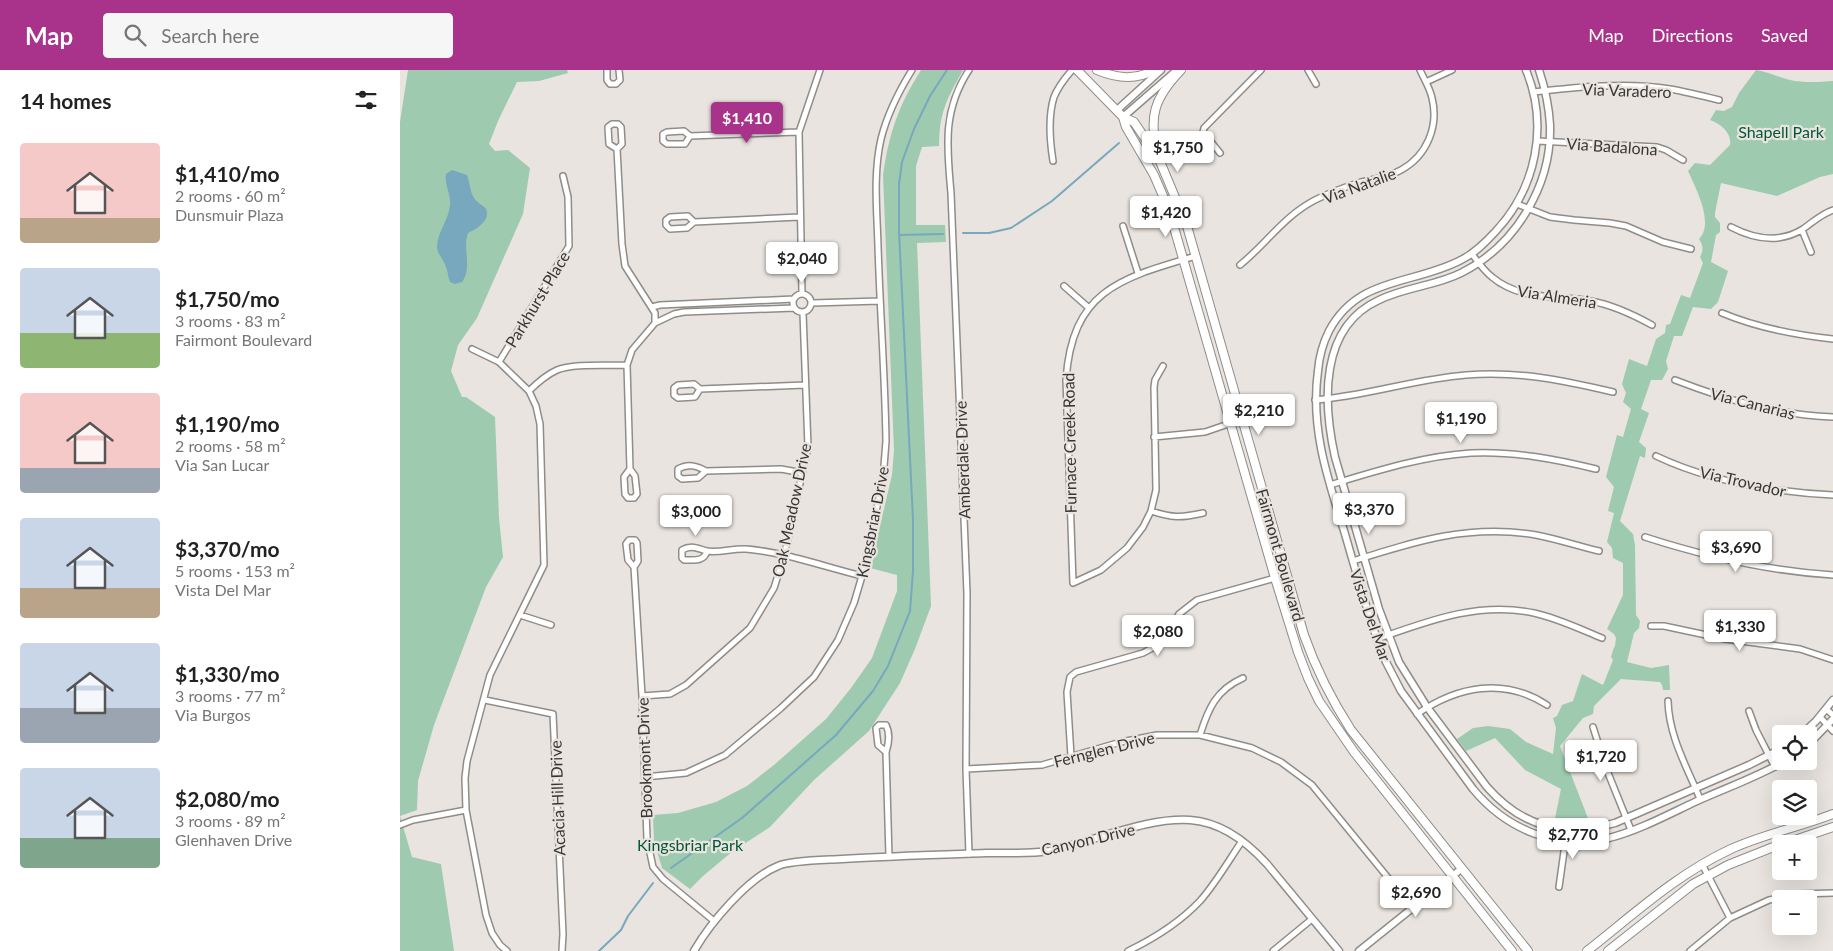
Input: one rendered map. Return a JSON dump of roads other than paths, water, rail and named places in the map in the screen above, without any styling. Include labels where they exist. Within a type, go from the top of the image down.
[{"type":"main road","name":"Fairmont Boulevard","points":[[1078,70],[1123,117],[1126,127],[1146,159],[1169,210],[1275,578],[1298,652],[1319,701],[1354,752],[1512,951]]},
{"type":"main road","points":[[1097,70],[1113,76],[1124,77],[1143,75],[1154,70]]},
{"type":"main road","points":[[1159,159],[1153,133],[1153,113],[1161,94],[1181,70]]},
{"type":"main road","name":"Fairmont Boulevard","points":[[1123,117],[1134,122],[1159,159],[1178,201],[1196,256],[1286,575],[1314,664],[1334,704],[1351,730],[1528,951]]},
{"type":"main road","points":[[1587,951],[1660,892],[1702,864],[1733,848],[1833,814]]},
{"type":"main road","points":[[1809,835],[1833,827]]},
{"type":"main road","points":[[1608,951],[1693,884],[1740,860],[1772,848]]},
{"type":"street","points":[[607,70],[607,80],[610,84],[616,84],[620,80],[619,70]]},
{"type":"street","points":[[802,294],[799,132],[820,70]]},
{"type":"street","name":"Kingsbriar Drive","points":[[645,777],[686,773],[725,755],[781,708],[814,676],[838,640],[854,604],[883,479],[885,418],[876,194],[879,152],[881,138],[891,110],[912,70]]},
{"type":"street","name":"Amberdale Drive","points":[[969,70],[952,106],[947,140],[951,193],[967,593],[966,769],[969,854]]},
{"type":"street","points":[[1053,161],[1051,141],[1054,97],[1072,70]]},
{"type":"street","points":[[1117,110],[1161,70]]},
{"type":"street","points":[[1123,117],[1177,70]]},
{"type":"street","points":[[1220,153],[1204,132],[1204,128],[1261,70]]},
{"type":"street","points":[[1308,70],[1316,84]]},
{"type":"street","name":"Via Natalie","points":[[1240,265],[1251,257],[1283,223],[1314,201],[1353,185],[1388,176],[1402,170],[1413,162],[1429,140],[1434,119],[1432,97],[1420,70]]},
{"type":"street","points":[[1426,82],[1452,70]]},
{"type":"street","name":"Vista Del Mar","points":[[1526,70],[1534,92],[1538,120],[1537,141],[1531,173],[1517,204],[1500,227],[1472,254],[1437,270],[1372,290],[1349,304],[1329,332],[1323,347],[1315,400],[1318,439],[1330,485],[1377,639],[1391,673],[1417,714],[1473,789],[1490,808],[1511,824],[1554,840],[1596,840],[1632,830],[1772,768]]},
{"type":"street","name":"Vista Del Mar","points":[[1539,70],[1548,110],[1549,141],[1545,169],[1528,210],[1506,240],[1479,263],[1448,279],[1379,299],[1359,312],[1346,326],[1338,339],[1330,370],[1327,399],[1330,434],[1364,558],[1388,635],[1406,674],[1427,707],[1487,787],[1506,806],[1530,820],[1554,828],[1567,830],[1601,827],[1627,819],[1772,754]]},
{"type":"street","name":"Via Varadero","points":[[1534,92],[1584,87],[1641,87],[1668,89],[1720,100]]},
{"type":"street","points":[[617,149],[609,144],[608,127],[612,124],[618,124],[621,127],[622,144],[617,149],[622,244],[626,266],[634,283],[652,307],[655,313],[655,323]]},
{"type":"street","points":[[690,136],[685,144],[667,144],[663,141],[663,134],[667,132],[684,132],[690,136],[799,132]]},
{"type":"street","name":"Via Badalona","points":[[1537,141],[1658,147],[1683,160]]},
{"type":"street","name":"Parkhurst Place","points":[[499,362],[568,246],[568,198],[563,176]]},
{"type":"street","points":[[1517,204],[1528,210],[1562,219],[1619,224],[1663,242],[1691,249]]},
{"type":"street","points":[[1731,227],[1751,236],[1762,238],[1784,236],[1802,230],[1823,214],[1833,210]]},
{"type":"street","points":[[694,222],[688,216],[670,217],[666,220],[666,226],[670,229],[687,228],[694,222],[800,217]]},
{"type":"street","points":[[1123,226],[1138,274]]},
{"type":"street","points":[[1802,230],[1811,252]]},
{"type":"street","name":"Via Almeria","points":[[1472,254],[1492,277],[1510,289],[1536,296],[1606,304],[1652,325]]},
{"type":"street","name":"Furnace Creek Road","points":[[1151,511],[1144,527],[1127,548],[1101,570],[1073,583],[1068,357],[1074,337],[1089,308],[1100,296],[1118,283],[1138,274],[1196,256]]},
{"type":"street","points":[[1064,286],[1089,308]]},
{"type":"street","points":[[630,468],[624,477],[625,494],[628,498],[634,498],[637,494],[635,476],[630,468],[627,365],[632,350],[655,323],[674,314],[702,311],[794,308],[802,313],[810,310],[812,303],[809,296],[797,295],[794,299],[794,308]]},
{"type":"street","points":[[652,307],[660,305],[794,299]]},
{"type":"street","points":[[748,301],[749,310]]},
{"type":"street","points":[[812,303],[880,302]]},
{"type":"street","points":[[702,304],[702,311]]},
{"type":"street","name":"Oak Meadow Drive","points":[[642,696],[670,694],[686,685],[750,628],[774,588],[784,556],[808,447],[802,313]]},
{"type":"street","points":[[1722,313],[1741,321],[1774,330],[1833,338]]},
{"type":"street","points":[[472,349],[499,362],[529,391],[536,406],[540,424],[544,565],[490,675],[485,700],[467,761],[465,778],[466,810],[486,915],[492,932],[500,945],[507,951]]},
{"type":"street","points":[[529,391],[543,377],[558,370],[574,367],[627,365]]},
{"type":"street","points":[[1163,366],[1155,380],[1154,387],[1156,490],[1151,511],[1178,518],[1202,513]]},
{"type":"street","points":[[1315,400],[1365,394],[1452,376],[1498,374],[1519,374],[1568,381],[1613,392]]},
{"type":"street","name":"Via Canarias","points":[[1675,380],[1747,405],[1780,412],[1833,417]]},
{"type":"street","points":[[700,389],[695,397],[678,398],[674,395],[674,388],[678,385],[694,384],[700,389],[805,385]]},
{"type":"street","points":[[1154,437],[1205,432],[1243,420]]},
{"type":"street","points":[[1330,485],[1421,460],[1472,453],[1534,456],[1596,469]]},
{"type":"street","name":"Via Trovador","points":[[1656,456],[1696,472],[1735,483],[1769,490],[1833,495]]},
{"type":"street","points":[[706,471],[698,478],[682,479],[678,476],[678,469],[683,466],[696,466],[706,471],[781,468],[803,473]]},
{"type":"street","points":[[1353,562],[1433,538],[1478,531],[1535,535],[1599,552]]},
{"type":"street","points":[[1645,537],[1751,566],[1833,575]]},
{"type":"street","name":"Brookmont Drive","points":[[634,566],[638,562],[637,543],[635,540],[629,540],[626,544],[628,560],[634,566],[642,696],[646,839],[653,867],[662,879],[714,921]]},
{"type":"street","points":[[707,551],[705,557],[701,560],[684,560],[682,558],[682,550],[685,548],[700,547],[707,551],[745,549],[784,556],[862,576]]},
{"type":"street","points":[[1071,756],[1067,692],[1070,677],[1076,672],[1144,653],[1158,646],[1166,638],[1179,614],[1197,600],[1286,575]]},
{"type":"street","points":[[1377,639],[1450,614],[1492,610],[1532,612],[1559,620],[1602,638]]},
{"type":"street","points":[[520,615],[551,625]]},
{"type":"street","points":[[1651,626],[1664,626],[1744,642],[1800,649],[1833,660]]},
{"type":"street","points":[[1200,735],[1207,713],[1216,697],[1232,682],[1243,678]]},
{"type":"street","points":[[1417,714],[1451,695],[1489,688],[1517,690],[1547,705]]},
{"type":"street","name":"Acacia Hill Drive","points":[[485,700],[554,714],[563,934],[562,951]]},
{"type":"street","points":[[1812,725],[1833,700]]},
{"type":"street","points":[[1668,701],[1670,725],[1674,739],[1700,799]]},
{"type":"street","points":[[1817,736],[1833,717],[1826,709]]},
{"type":"street","points":[[1749,711],[1756,730],[1772,762]]},
{"type":"street","points":[[1820,717],[1833,731]]},
{"type":"street","points":[[886,752],[878,745],[876,728],[879,725],[886,725],[888,729],[886,752],[889,856]]},
{"type":"street","points":[[1593,727],[1603,760],[1632,830]]},
{"type":"street","name":"Fernglen Drive","points":[[966,769],[1042,765],[1120,742],[1157,735],[1200,735],[1252,748],[1281,762],[1312,785],[1412,907]]},
{"type":"street","points":[[400,825],[413,820],[466,810]]},
{"type":"street","name":"Canyon Drive","points":[[694,951],[714,921],[755,880],[779,865],[889,856],[1050,851],[1127,829],[1169,820],[1192,820],[1210,824],[1227,831],[1256,851],[1339,951]]},
{"type":"street","points":[[1559,887],[1567,830]]},
{"type":"street","points":[[1128,951],[1153,937],[1189,912],[1202,899],[1242,841]]},
{"type":"street","points":[[1702,864],[1730,918]]},
{"type":"street","points":[[1359,951],[1461,869]]},
{"type":"street","points":[[1690,951],[1730,918],[1769,900],[1798,894],[1833,893]]},
{"type":"street","points":[[1273,951],[1312,919]]},
{"type":"water","points":[[452,170],[467,175],[473,196],[486,209],[487,213],[485,221],[468,233],[466,239],[467,270],[462,282],[455,284],[450,282],[437,246],[450,205],[446,174]]},
{"type":"waterway","points":[[671,868],[742,818],[836,735],[873,691],[888,666],[910,611],[913,571],[913,520],[899,231],[899,184],[902,162],[914,129],[930,96],[947,70]]},
{"type":"waterway","points":[[963,233],[989,233],[1011,228],[1052,201],[1119,143]]},
{"type":"waterway","points":[[899,235],[943,234]]},
{"type":"waterway","points":[[599,951],[621,930],[628,916],[653,883]]},
{"type":"park label","name":"Shapell Park","points":[[1781,131]]},
{"type":"park label","name":"Kingsbriar Park","points":[[690,844]]}]
